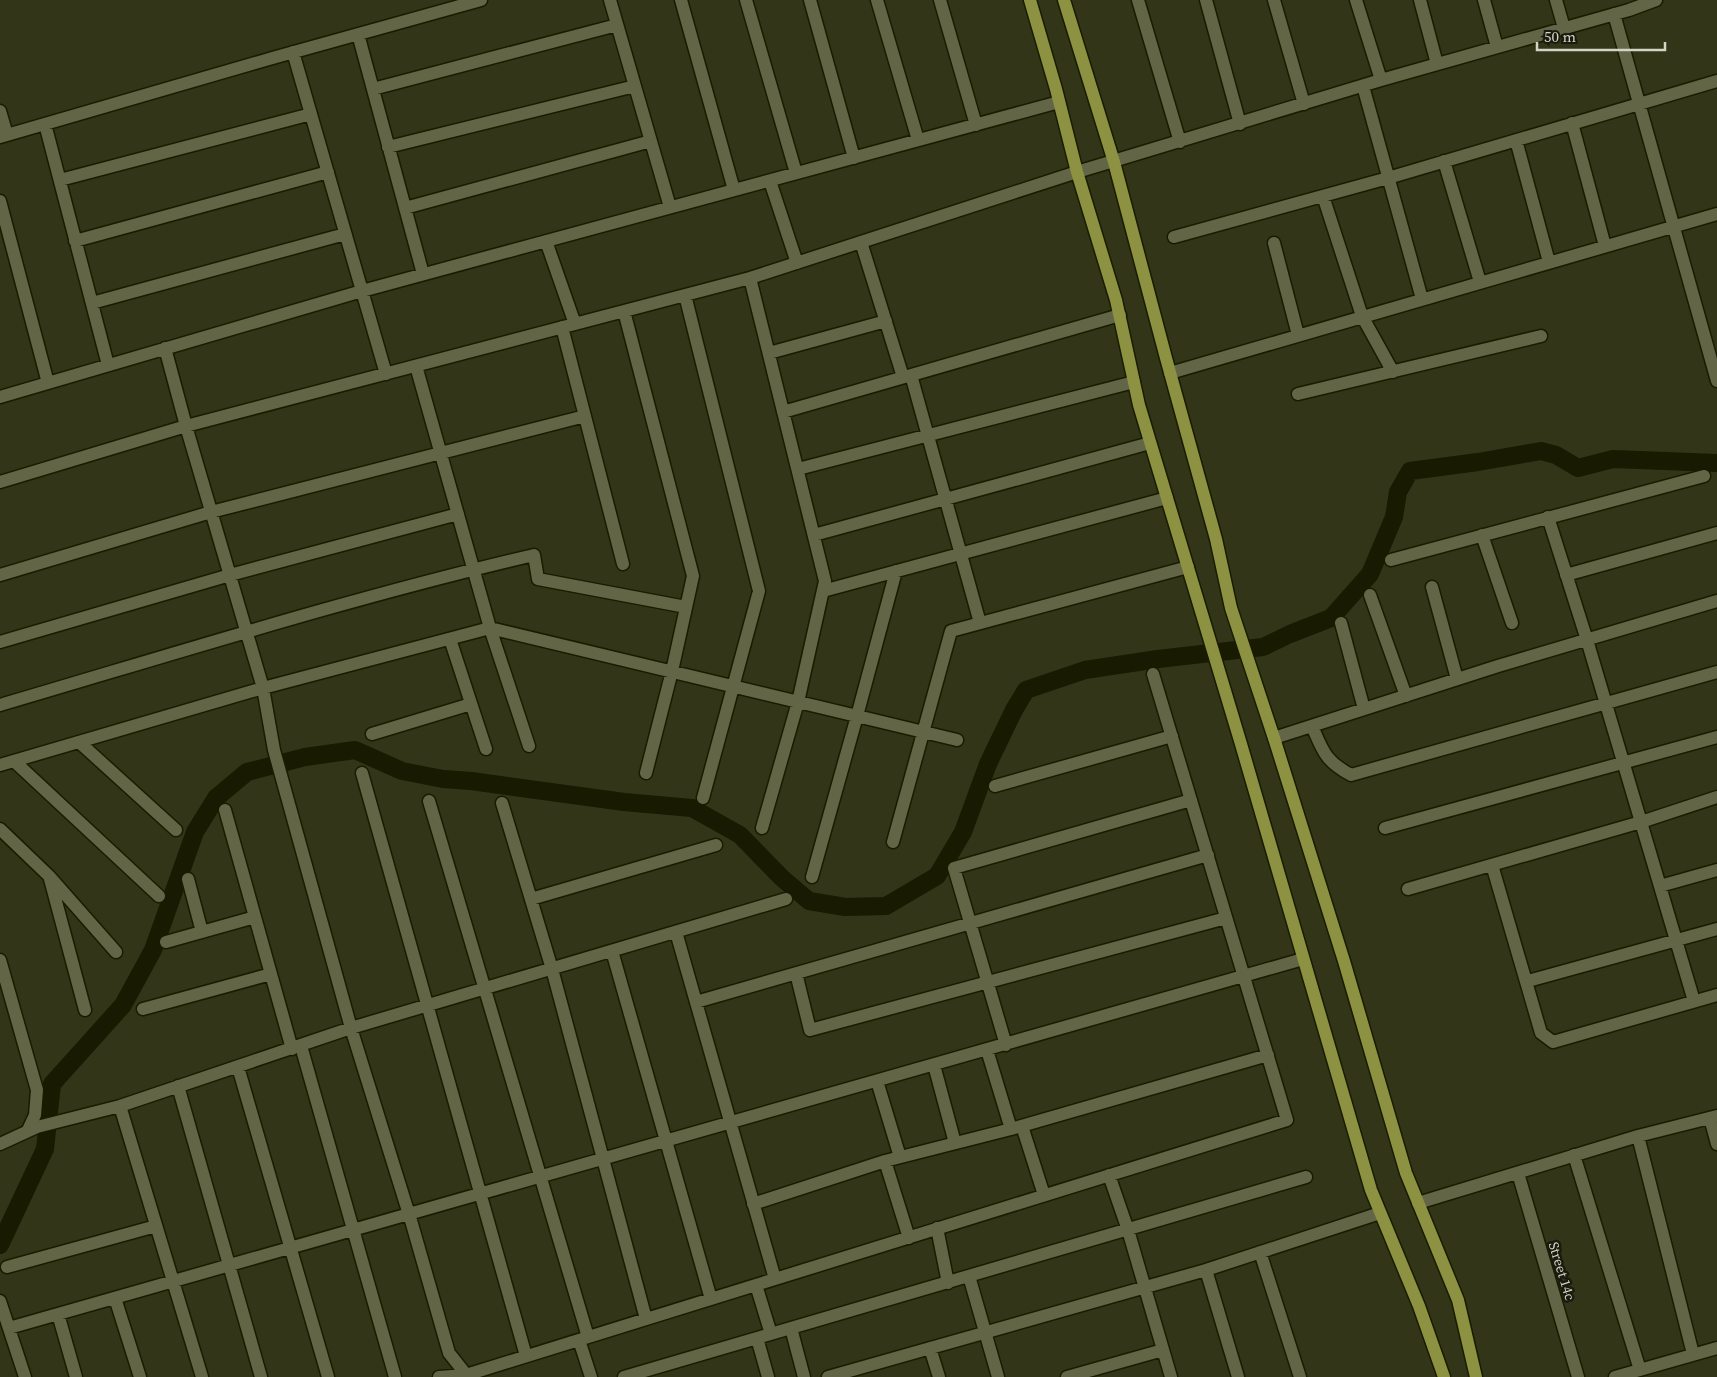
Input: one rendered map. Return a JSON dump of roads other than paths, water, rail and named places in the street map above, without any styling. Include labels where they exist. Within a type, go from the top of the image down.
[{"type":"main road","points":[[1030,0],[1059,102],[1076,172],[1120,315],[1139,405],[1203,616],[1370,1190],[1419,1306],[1444,1377]]},
{"type":"main road","points":[[1064,0],[1114,162],[1216,540],[1231,608],[1344,961],[1406,1173],[1458,1300],[1476,1377]]},
{"type":"street","points":[[0,111],[3,136],[481,0]]},
{"type":"street","points":[[610,0],[670,207]]},
{"type":"street","points":[[681,0],[734,190]]},
{"type":"street","points":[[746,0],[796,173]]},
{"type":"street","points":[[810,0],[854,158]]},
{"type":"street","points":[[877,0],[918,140]]},
{"type":"street","points":[[940,0],[976,125]]},
{"type":"street","points":[[1138,0],[1180,142]]},
{"type":"street","points":[[1206,0],[1240,124]]},
{"type":"street","points":[[1274,0],[1304,104]]},
{"type":"street","points":[[1356,0],[1381,80]]},
{"type":"street","points":[[1420,0],[1437,64]]},
{"type":"street","points":[[1484,0],[1498,47]]},
{"type":"street","points":[[1556,0],[1564,28]]},
{"type":"street","points":[[0,482],[186,426],[750,278],[1076,172],[1381,80],[1614,14],[1627,5],[1656,0]]},
{"type":"street","points":[[1614,14],[1717,381]]},
{"type":"street","points":[[373,89],[617,25]]},
{"type":"street","points":[[358,34],[423,274]]},
{"type":"street","points":[[293,52],[386,374]]},
{"type":"street","points":[[1174,237],[1388,178],[1717,81]]},
{"type":"street","points":[[388,146],[635,86]]},
{"type":"street","points":[[1363,86],[1422,299]]},
{"type":"street","points":[[0,396],[423,274],[1059,102]]},
{"type":"street","points":[[60,180],[311,114]]},
{"type":"street","points":[[45,124],[108,365]]},
{"type":"street","points":[[1572,124],[1605,246]]},
{"type":"street","points":[[1516,140],[1549,262]]},
{"type":"street","points":[[405,208],[651,141]]},
{"type":"street","points":[[1444,161],[1480,282]]},
{"type":"street","points":[[76,241],[328,172]]},
{"type":"street","points":[[770,180],[797,263]]},
{"type":"street","points":[[1323,196],[1362,316],[1393,372]]},
{"type":"street","points":[[0,201],[48,383]]},
{"type":"street","points":[[1170,373],[1717,214]]},
{"type":"street","points":[[92,303],[345,234]]},
{"type":"street","points":[[546,241],[568,325],[585,416],[624,564]]},
{"type":"street","points":[[861,242],[886,321],[928,435],[980,623]]},
{"type":"street","points":[[1274,243],[1298,335]]},
{"type":"street","points":[[750,278],[825,581],[798,702],[762,828]]},
{"type":"street","points":[[686,295],[759,591],[703,798]]},
{"type":"street","points":[[624,311],[693,576],[672,672],[646,773]]},
{"type":"street","points":[[783,412],[1120,315]]},
{"type":"street","points":[[769,353],[886,321]]},
{"type":"street","points":[[1298,394],[1541,336]]},
{"type":"street","points":[[165,348],[262,688],[274,750],[351,1028],[449,1353],[467,1376]]},
{"type":"street","points":[[416,366],[490,628],[529,746]]},
{"type":"street","points":[[798,469],[1134,382]]},
{"type":"street","points":[[0,575],[211,512],[585,416]]},
{"type":"street","points":[[814,535],[1150,443]]},
{"type":"street","points":[[1391,560],[1704,476]]},
{"type":"street","points":[[823,590],[1167,498]]},
{"type":"street","points":[[0,642],[230,575],[458,514]]},
{"type":"street","points":[[1548,517],[1624,762],[1694,1001]]},
{"type":"street","points":[[1566,575],[1717,533]]},
{"type":"street","points":[[1482,535],[1512,623]]},
{"type":"street","points":[[0,705],[246,632],[473,569],[534,555],[538,578],[686,607]]},
{"type":"street","points":[[893,842],[951,631],[1188,567]]},
{"type":"street","points":[[812,877],[896,571]]},
{"type":"street","points":[[1432,587],[1457,679]]},
{"type":"street","points":[[1370,595],[1406,696]]},
{"type":"street","points":[[1274,738],[1457,679],[1717,601]]},
{"type":"street","points":[[1341,623],[1364,709]]},
{"type":"street","points":[[0,765],[262,688],[490,628],[956,740]]},
{"type":"street","points":[[450,638],[486,748]]},
{"type":"street","points":[[1312,726],[1323,753],[1336,767],[1351,775],[1717,672]]},
{"type":"street","points":[[439,1377],[467,1376],[526,1356],[1287,1120],[1154,674]]},
{"type":"street","points":[[372,734],[471,704]]},
{"type":"street","points":[[995,786],[1172,736]]},
{"type":"street","points":[[1385,828],[1717,736]]},
{"type":"street","points":[[79,742],[176,830]]},
{"type":"street","points":[[14,761],[159,896]]},
{"type":"street","points":[[362,773],[526,1356]]},
{"type":"street","points":[[1408,889],[1641,822],[1717,797]]},
{"type":"street","points":[[430,800],[541,1177],[584,1338],[591,1377]]},
{"type":"street","points":[[1006,1045],[954,868],[1191,800]]},
{"type":"street","points":[[502,804],[552,969],[646,1319]]},
{"type":"street","points":[[225,810],[271,974],[297,1047],[353,1230],[395,1377]]},
{"type":"street","points":[[0,829],[49,876],[116,952]]},
{"type":"street","points":[[531,899],[716,845]]},
{"type":"street","points":[[696,1002],[1208,856]]},
{"type":"street","points":[[1492,865],[1542,1033],[1553,1042],[1717,994]]},
{"type":"street","points":[[1660,886],[1717,870]]},
{"type":"street","points":[[49,876],[85,1010]]},
{"type":"street","points":[[188,879],[202,932]]},
{"type":"street","points":[[0,1144],[32,1128],[120,1106],[351,1028],[786,899]]},
{"type":"street","points":[[166,942],[255,917]]},
{"type":"street","points":[[796,973],[810,1030],[1226,918]]},
{"type":"street","points":[[1528,982],[1717,929]]},
{"type":"street","points":[[676,932],[774,1279]]},
{"type":"street","points":[[612,951],[711,1299]]},
{"type":"street","points":[[9,1328],[1303,959]]},
{"type":"street","points":[[0,960],[37,1090],[32,1128]]},
{"type":"street","points":[[143,1009],[271,974]]},
{"type":"street","points":[[987,1050],[1016,1128],[1044,1195]]},
{"type":"street","points":[[753,1204],[885,1161],[1016,1128],[1268,1055]]},
{"type":"street","points":[[934,1065],[955,1143]]},
{"type":"street","points":[[238,1067],[328,1377]]},
{"type":"street","points":[[877,1081],[900,1157]]},
{"type":"street","points":[[178,1086],[261,1377]]},
{"type":"street","points":[[120,1106],[202,1377]]},
{"type":"street","points":[[1418,1203],[1638,1136],[1714,1117],[1717,1144]]},
{"type":"street","points":[[1638,1136],[1693,1354]]},
{"type":"street","points":[[1574,1156],[1640,1370]]},
{"type":"street","points":[[885,1161],[909,1238]]},
{"type":"street","name":"Street 14c","points":[[1518,1173],[1578,1377]]},
{"type":"street","points":[[1109,1175],[1128,1230],[1171,1377]]},
{"type":"street","points":[[624,1377],[1306,1178]]},
{"type":"street","points":[[828,1377],[866,1372],[930,1348],[1206,1270],[1380,1213]]},
{"type":"street","points":[[7,1268],[156,1226]]},
{"type":"street","points":[[937,1228],[948,1283]]},
{"type":"street","points":[[1260,1252],[1300,1377]]},
{"type":"street","points":[[1206,1270],[1238,1377]]},
{"type":"street","points":[[970,1276],[998,1377]]},
{"type":"street","points":[[756,1285],[771,1334]]},
{"type":"street","points":[[115,1298],[140,1377]]},
{"type":"street","points":[[0,1301],[25,1377]]},
{"type":"street","points":[[58,1314],[76,1377]]},
{"type":"street","points":[[791,1328],[804,1377]]},
{"type":"street","points":[[757,1338],[768,1377]]},
{"type":"street","points":[[930,1348],[938,1377]]},
{"type":"street","points":[[1615,1377],[1717,1348]]},
{"type":"street","points":[[1067,1377],[1163,1350]]},
{"type":"waterway","points":[[0,1245],[45,1149],[52,1084],[123,1005],[153,950],[195,832],[216,798],[247,772],[305,757],[355,750],[402,771],[443,779],[471,781],[624,802],[692,808],[740,835],[782,878],[809,901],[845,907],[886,906],[937,876],[963,832],[988,764],[1014,710],[1026,690],[1085,670],[1158,659],[1263,647],[1331,618],[1370,574],[1394,517],[1398,492],[1410,471],[1541,451],[1556,455],[1578,468],[1613,459],[1717,463]]}]
